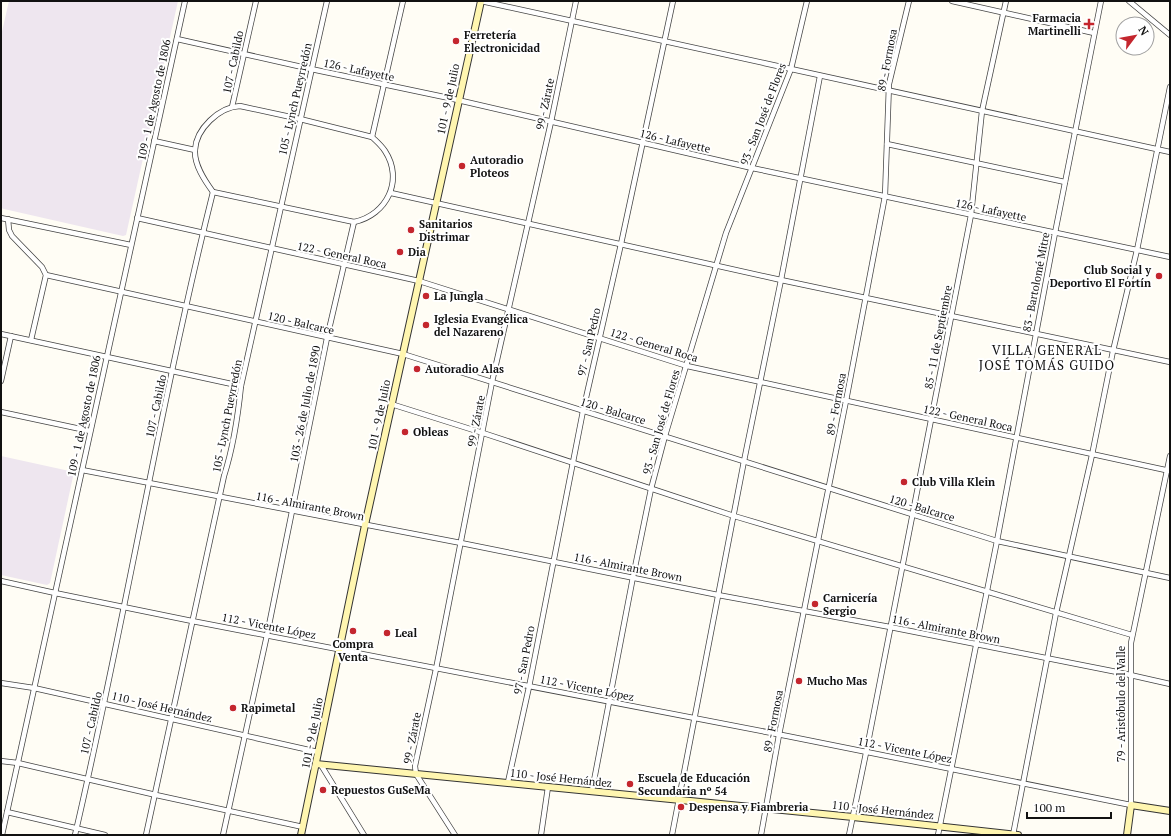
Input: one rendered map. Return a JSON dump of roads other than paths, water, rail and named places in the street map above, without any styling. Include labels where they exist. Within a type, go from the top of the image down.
[{"type":"street","name":"109 - 1 de Agosto de 1806","points":[[2,835],[185,1]]},
{"type":"street","name":"107 - Cabildo","points":[[195,150],[199,137],[207,124],[218,113],[232,107],[256,1]]},
{"type":"street","name":"105 - Lynch Pueyrredón","points":[[146,835],[229,457],[239,407],[241,386],[280,206],[327,1]]},
{"type":"street","points":[[372,137],[404,1]]},
{"type":"street","points":[[481,1],[1170,152]]},
{"type":"street","name":"101 - 9 de Julio","points":[[301,835],[318,765],[318,752],[391,404],[481,1]]},
{"type":"street","name":"99 - Zárate","points":[[455,835],[416,774],[415,766],[436,669],[492,382],[551,122],[576,1]]},
{"type":"street","name":"97 - San Pedro","points":[[508,782],[572,463],[673,1]]},
{"type":"street","name":"93 - San José de Flores","points":[[592,791],[651,489],[665,436],[729,224],[791,69],[807,1]]},
{"type":"street","name":"89 - Formosa","points":[[761,835],[778,735],[846,401],[885,196],[889,91],[908,1]]},
{"type":"street","points":[[952,1],[1094,33]]},
{"type":"street","name":"85 - 11 de Septiembre","points":[[849,835],[971,215],[982,111],[1006,1]]},
{"type":"street","name":"83 - Bartolomé Mitre","points":[[938,835],[975,644],[997,541],[1094,33],[1102,1]]},
{"type":"street","points":[[1129,1],[1170,35]]},
{"type":"street","name":"126 - Lafayette","points":[[177,39],[642,142],[752,168],[1170,257]]},
{"type":"street","points":[[672,835],[820,76]]},
{"type":"street","points":[[1013,835],[1056,613],[1092,454],[1113,351],[1137,250],[1170,88]]},
{"type":"street","points":[[154,142],[195,150],[197,162],[202,174],[213,192],[354,222],[375,213],[387,200],[391,193],[392,177],[389,160],[381,146],[372,137],[240,106],[232,107]]},
{"type":"street","points":[[887,144],[1065,182]]},
{"type":"street","name":"107 - Cabildo","points":[[75,835],[125,607],[172,372],[213,192]]},
{"type":"street","points":[[391,193],[951,317],[1170,362]]},
{"type":"street","points":[[1,218],[89,235],[131,245]]},
{"type":"street","name":"122 - General Roca","points":[[137,218],[418,281],[687,366],[1168,470]]},
{"type":"street","points":[[8,219],[9,230],[12,236],[42,267],[46,275],[31,340]]},
{"type":"street","name":"103 - 26 de Julio de 1890","points":[[223,835],[293,511],[327,338],[354,222]]},
{"type":"street","name":"120 - Balcarce","points":[[46,275],[403,354],[997,541],[1170,578]]},
{"type":"street","points":[[1,334],[241,386]]},
{"type":"street","points":[[1,381],[11,336]]},
{"type":"street","points":[[391,404],[734,516],[1132,635]]},
{"type":"street","points":[[1,412],[90,431]]},
{"type":"street","name":"79 - Aristóbulo del Valle","points":[[1127,835],[1131,805],[1132,635],[1170,456]]},
{"type":"street","name":"116 - Almirante Brown","points":[[82,470],[365,526],[461,543],[718,595],[1048,658],[1170,684]]},
{"type":"street","name":"112 - Vicente López","points":[[1,580],[55,593],[192,621],[1131,805],[1170,811]]},
{"type":"street","name":"110 - José Hernández","points":[[1,683],[34,688],[318,752]]},
{"type":"street","points":[[1,761],[18,763],[88,778],[156,795],[303,827]]},
{"type":"street","points":[[318,765],[364,835]]},
{"type":"street","name":"110 - José Hernández","points":[[318,765],[508,782],[1018,835]]},
{"type":"street","points":[[541,835],[548,787]]},
{"type":"street","points":[[7,812],[105,835]]},
{"type":"place","name":"Farmacia Martinelli","points":[[1089,24]]},
{"type":"place","name":"Ferretería Electronicidad","points":[[456,41]]},
{"type":"place","name":"Autoradio Ploteos","points":[[462,166]]},
{"type":"place","name":"Sanitarios Distrimar","points":[[411,230]]},
{"type":"place","name":"Dia","points":[[400,252]]},
{"type":"place","name":"Club Social y Deportivo El Fortín","points":[[1159,276]]},
{"type":"place","name":"La Jungla","points":[[426,296]]},
{"type":"place","name":"Iglesia Evangélica del Nazareno","points":[[426,325]]},
{"type":"place","name":"Autoradio Alas","points":[[417,369]]},
{"type":"place","name":"Obleas","points":[[405,432]]},
{"type":"place","name":"Club Villa Klein","points":[[904,482]]},
{"type":"place","name":"Carnicería Sergio","points":[[815,604]]},
{"type":"place","name":"Compra Venta","points":[[353,631]]},
{"type":"place","name":"Leal","points":[[387,633]]},
{"type":"place","name":"Mucho Mas","points":[[799,681]]},
{"type":"place","name":"Rapimetal","points":[[233,708]]},
{"type":"place","name":"Escuela de Educación Secundaria nº 54","points":[[630,784]]},
{"type":"place","name":"Repuestos GuSeMa","points":[[323,790]]},
{"type":"place","name":"Despensa y Fiambreria","points":[[681,807]]},
{"type":"district","name":"VILLA GENERAL JOSÉ TOMÁS GUIDO","points":[[1047,358]]}]
